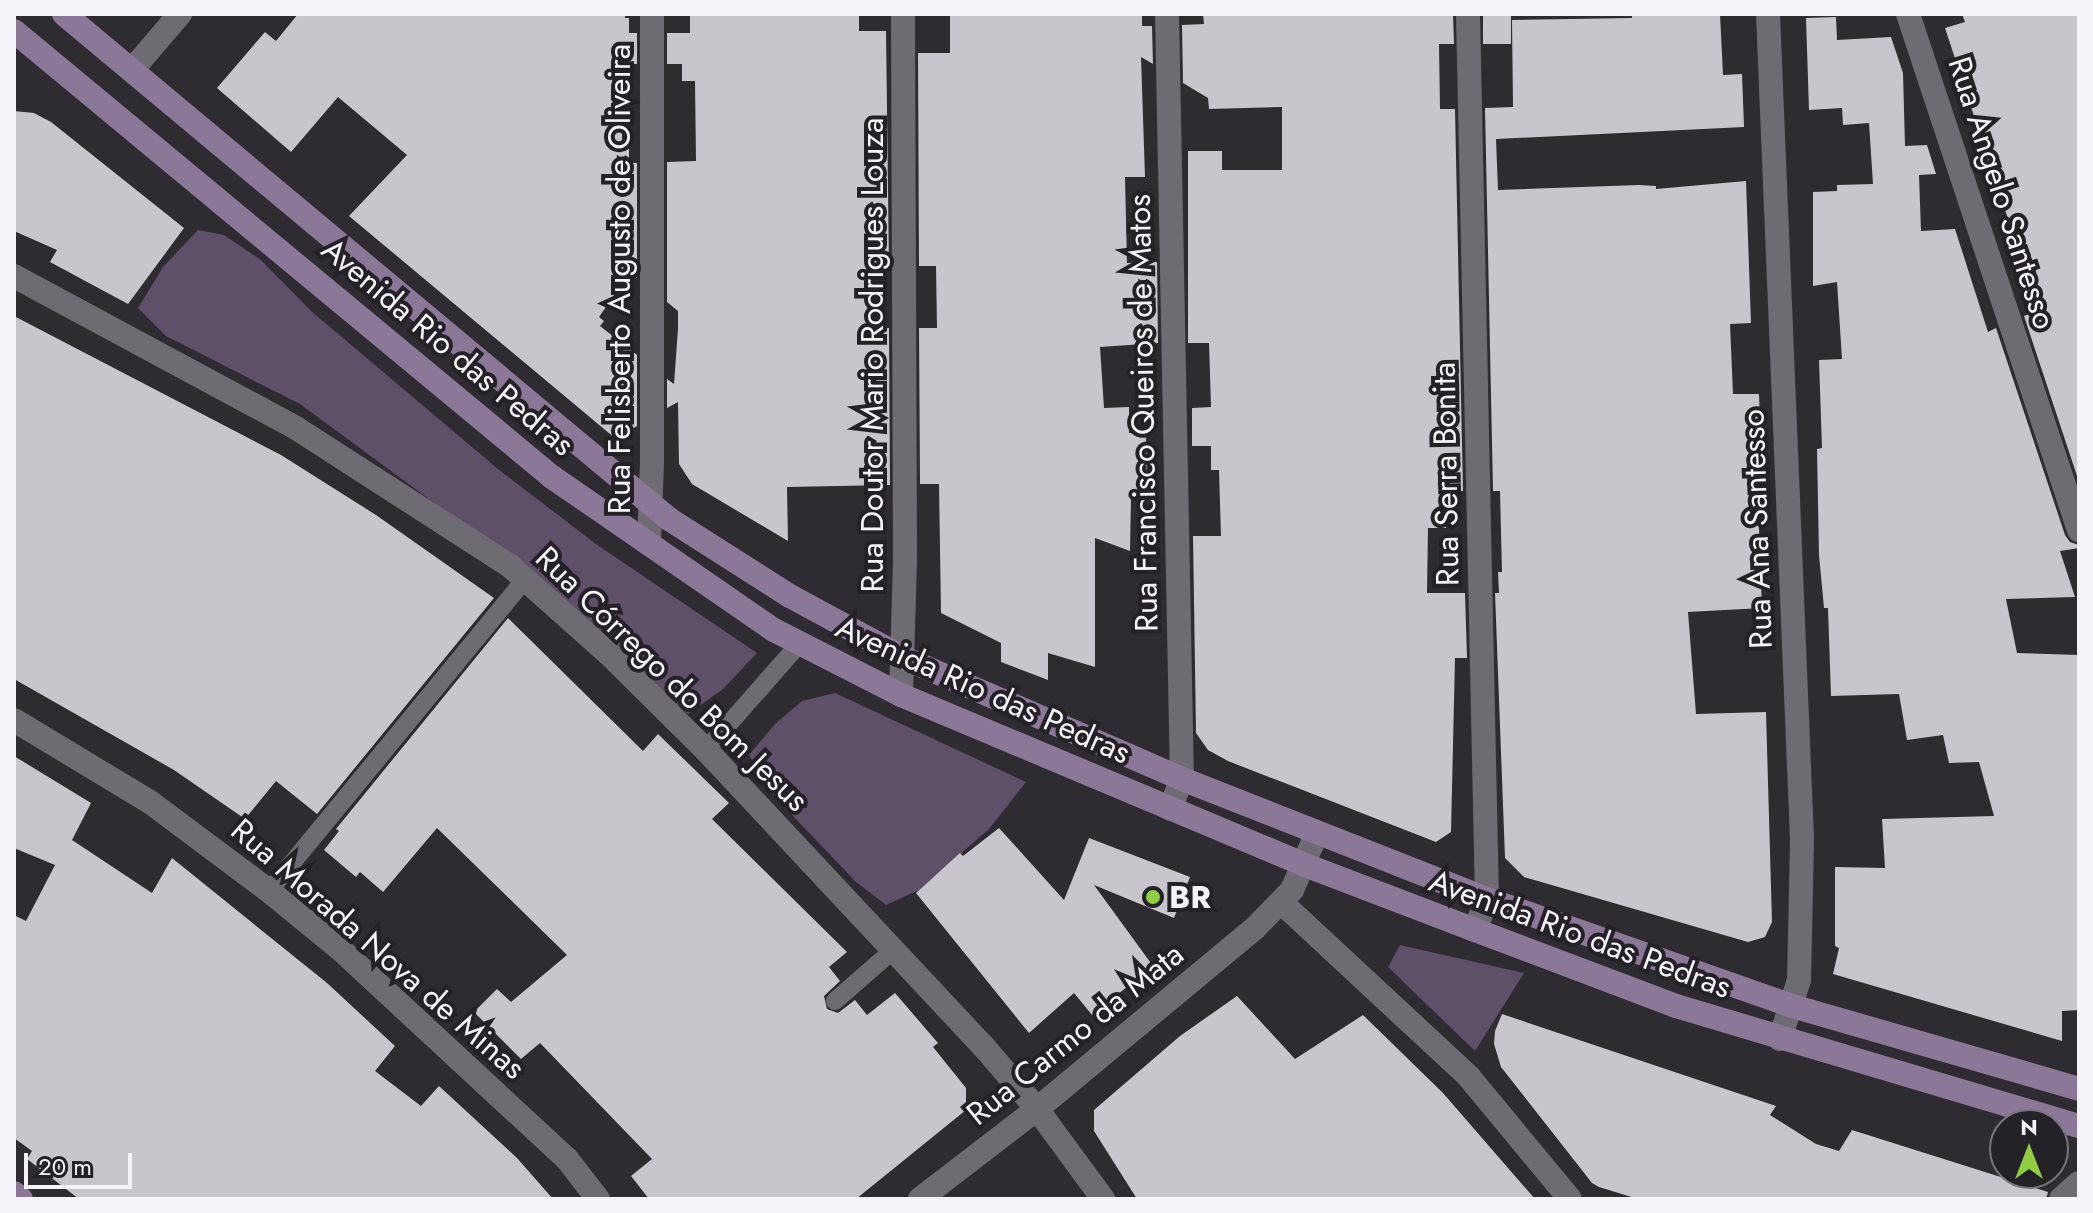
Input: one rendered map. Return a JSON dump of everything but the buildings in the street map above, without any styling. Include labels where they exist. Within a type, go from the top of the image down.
[{"type":"main road","name":"Avenida Rio das Pedras","points":[[64,14],[669,519],[790,596],[904,658],[1316,835],[1487,899],[1792,1006],[2079,1089]]},
{"type":"main road","name":"Avenida Rio das Pedras","points":[[14,31],[552,477],[774,630],[901,695],[1305,865],[1475,930],[1676,1006],[2079,1126]]},
{"type":"main road","points":[[14,1193],[21,1199]]},
{"type":"street","points":[[132,70],[180,14]]},
{"type":"street","name":"Rua Felisberto Augusto de Oliveira","points":[[649,544],[652,14]]},
{"type":"street","name":"Rua Doutor Mario Rodrigues Louza","points":[[901,695],[904,658],[903,14]]},
{"type":"street","name":"Rua Francisco Queiros de Matos","points":[[1167,14],[1182,779],[1170,809]]},
{"type":"street","name":"Rua Serra Bonita","points":[[1468,14],[1487,899],[1475,930]]},
{"type":"street","name":"Rua Ana Santesso","points":[[1768,14],[1802,839],[1799,980],[1780,1039]]},
{"type":"street","name":"Rua Angelo Santesso","points":[[1908,14],[2079,530]]},
{"type":"street","name":"Rua Córrego do Bom Jesus","points":[[14,276],[296,428],[510,566],[610,655],[706,750],[1037,1109],[1103,1199]]},
{"type":"street","name":"Rua Morada Nova de Minas","points":[[14,720],[150,802],[339,948],[567,1159],[598,1199]]},
{"type":"street","name":"Rua Carmo da Mata","points":[[920,1199],[1037,1109],[1282,903],[1305,865],[1316,835]]},
{"type":"street","points":[[1282,903],[1469,1077],[1570,1199]]},
{"type":"street","points":[[2061,1199],[2079,1183]]},
{"type":"lane","points":[[269,891],[525,579]]},
{"type":"lane","points":[[706,750],[800,643]]},
{"type":"lane","points":[[835,1001],[893,950]]},
{"type":"shaded area","points":[[198,230],[224,235],[261,260],[311,311],[498,469],[596,544],[757,653],[723,689],[688,714],[587,625],[444,510],[300,404],[166,336],[138,308],[163,267]]},
{"type":"shaded area","points":[[835,693],[1026,782],[989,829],[919,890],[886,905],[856,882],[773,795],[749,755],[775,724],[802,701]]},
{"type":"shaded area","points":[[1400,945],[1524,973],[1475,1051],[1388,967]]},
{"type":"place","name":"BR","points":[[1153,897]]}]
